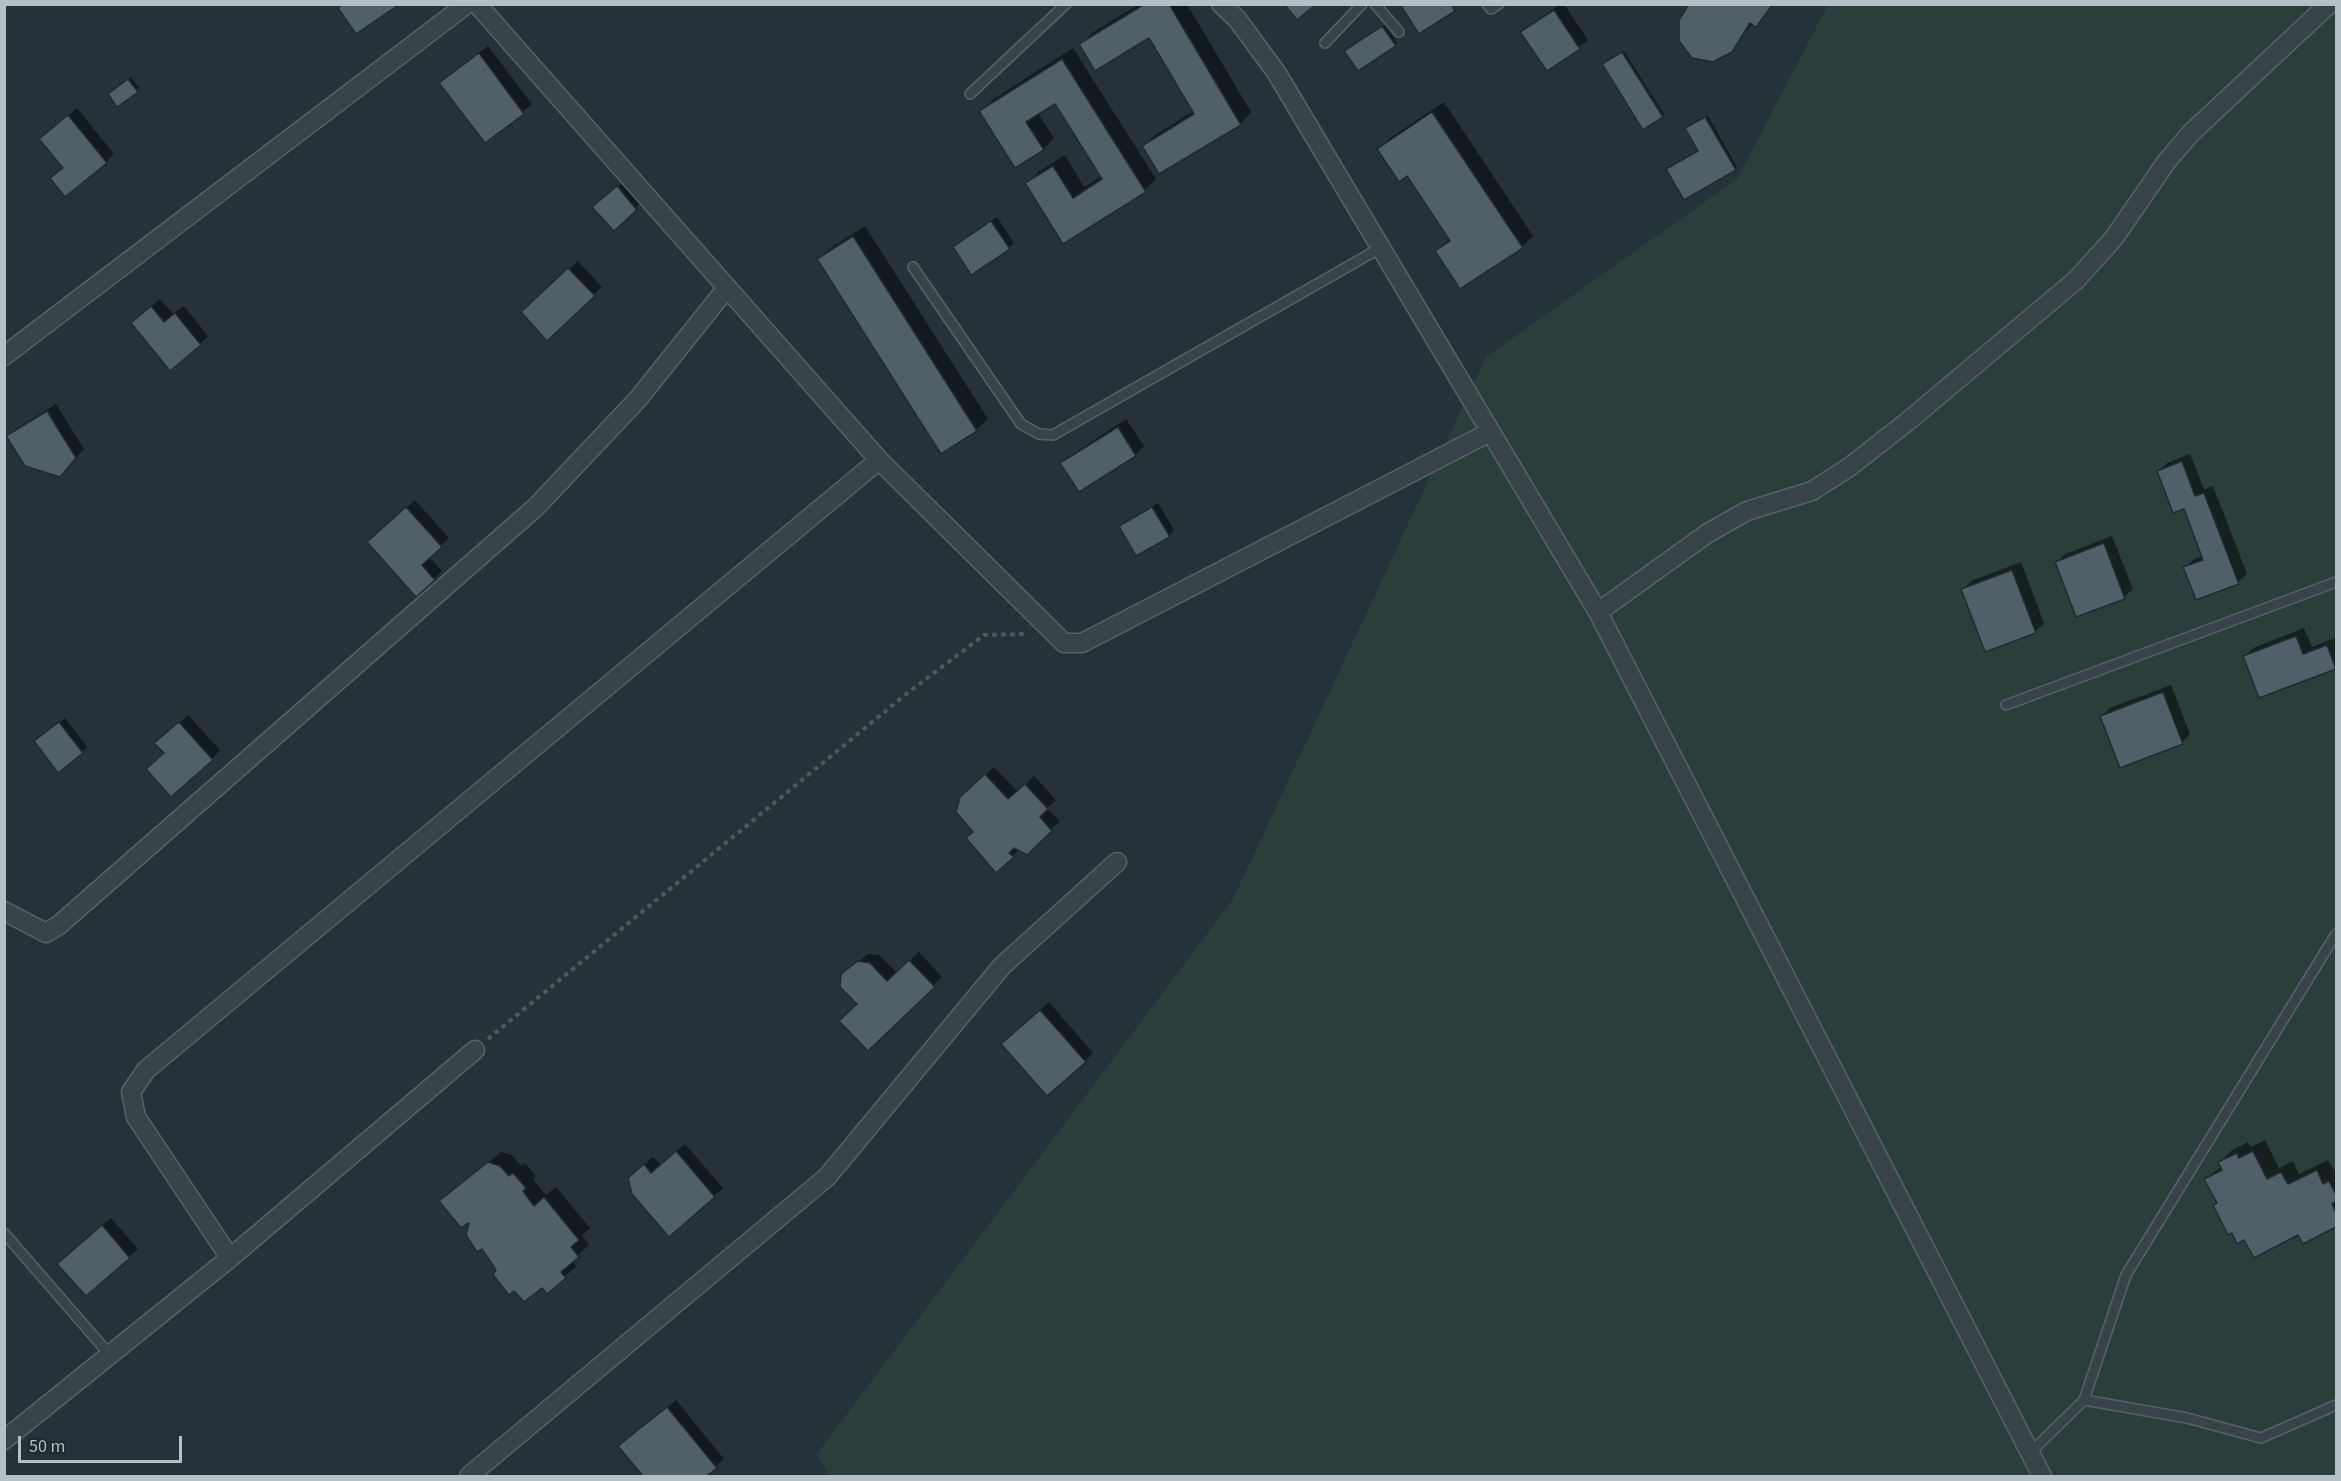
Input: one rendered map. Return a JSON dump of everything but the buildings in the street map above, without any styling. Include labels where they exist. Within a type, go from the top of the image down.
[{"type":"street","points":[[6,352],[467,4]]},
{"type":"street","points":[[477,4],[879,460],[1051,634],[1064,643],[1082,643],[1490,432]]},
{"type":"street","points":[[1221,4],[1237,19],[1276,72],[1598,612],[2042,1476]]},
{"type":"street","points":[[1598,612],[1708,532],[1747,511],[1812,491],[1848,468],[1907,422],[2076,280],[2114,238],[2167,161],[2191,133],[2326,6]]},
{"type":"street","points":[[4,911],[46,933],[58,926],[536,507],[638,399],[726,289]]},
{"type":"street","points":[[230,1258],[136,1117],[131,1092],[146,1070],[879,460]]},
{"type":"street","points":[[469,1476],[827,1176],[1002,966],[1117,862]]},
{"type":"street","points":[[4,1440],[230,1258],[475,1050]]},
{"type":"lane","points":[[970,94],[1066,4]]},
{"type":"lane","points":[[1324,43],[1362,4]]},
{"type":"lane","points":[[1375,4],[1399,32]]},
{"type":"lane","points":[[1487,4],[1491,9],[1499,4]]},
{"type":"lane","points":[[913,267],[1021,424],[1040,434],[1053,435],[1382,247]]},
{"type":"lane","points":[[2006,705],[2337,582]]},
{"type":"lane","points":[[2030,1453],[2084,1400],[2126,1275],[2337,934]]},
{"type":"lane","points":[[4,1233],[110,1355]]},
{"type":"lane","points":[[2084,1400],[2187,1418],[2261,1438],[2337,1405]]},
{"type":"path","points":[[475,1050],[905,695],[984,635],[1051,634]]},
{"type":"green space","points":[[1828,5],[2336,5],[2336,1476],[830,1476],[816,1455],[1233,899],[1486,357],[1737,179]]}]
